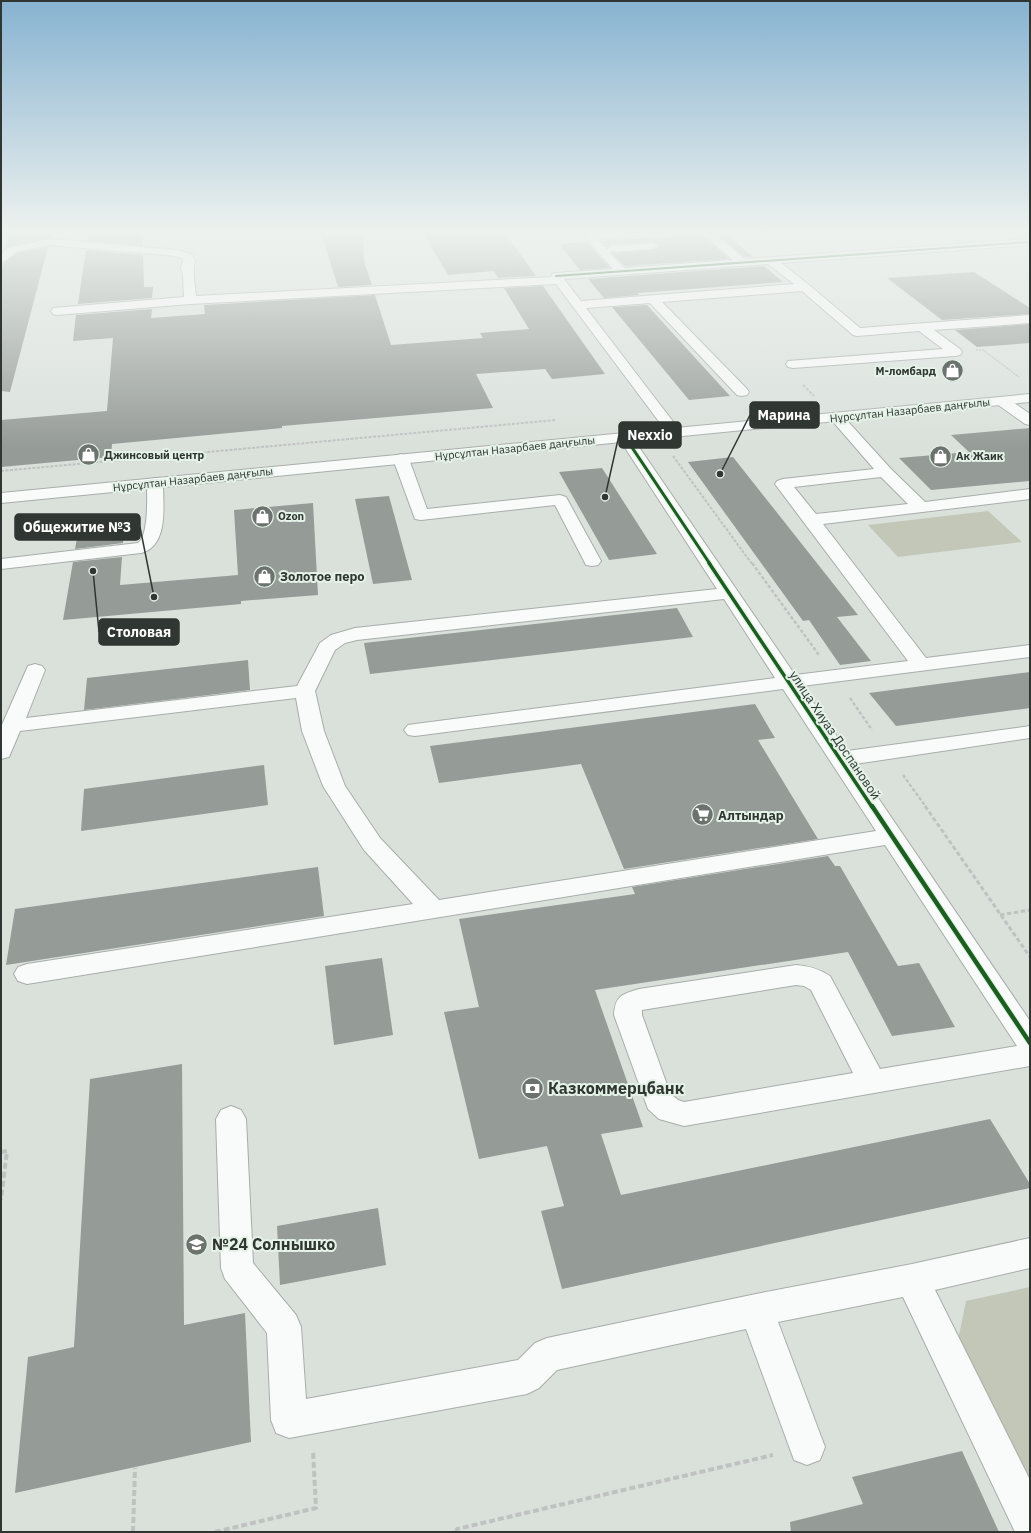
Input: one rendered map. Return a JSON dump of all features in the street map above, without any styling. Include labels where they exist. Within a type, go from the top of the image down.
[{"type":"street","points":[[57,310],[130,305]]},
{"type":"street","points":[[579,305],[585,305]]},
{"type":"street","points":[[579,305],[674,432]]},
{"type":"street","points":[[658,305],[742,392]]},
{"type":"street","points":[[825,305],[857,332],[1030,319]]},
{"type":"street","points":[[922,327],[955,352]]},
{"type":"street","points":[[793,364],[955,352]]},
{"type":"street","name":"Нұрсұлтан Назарбаев даңғылы","points":[[1,498],[1030,398]]},
{"type":"street","points":[[1002,401],[1030,421]]},
{"type":"street","points":[[836,417],[885,472],[921,507]]},
{"type":"street","name":"улица Хиуаз Доспановой","points":[[625,437],[1030,1043]]},
{"type":"street","points":[[401,459],[421,515],[560,500],[592,561]]},
{"type":"street","points":[[885,472],[782,484],[812,520],[921,665]]},
{"type":"street","points":[[1,564],[141,548],[147,545],[150,540],[155,483]]},
{"type":"street","points":[[812,520],[1030,494]]},
{"type":"street","points":[[433,910],[372,844],[334,786],[313,731],[305,691],[327,647],[338,639],[355,634],[728,592]]},
{"type":"street","points":[[414,730],[1030,651]]},
{"type":"street","points":[[1,752],[34,670]]},
{"type":"street","points":[[12,726],[305,691]]},
{"type":"street","points":[[840,759],[1030,732]]},
{"type":"street","points":[[27,974],[891,836]]},
{"type":"street","points":[[872,1082],[821,983],[810,976],[796,975],[639,999],[628,1005],[628,1015],[658,1100],[669,1110],[684,1114],[872,1082],[1030,1054]]},
{"type":"street","points":[[231,1119],[237,1268],[284,1327],[289,1420],[528,1376],[547,1355],[756,1310],[912,1280],[1030,1253]]},
{"type":"street","points":[[912,1280],[1030,1521]]},
{"type":"street","points":[[756,1310],[807,1447]]},
{"type":"path","points":[[955,352],[983,350],[1019,377]]},
{"type":"path","points":[[1011,378],[1024,377]]},
{"type":"path","points":[[807,397],[814,396]]},
{"type":"path","points":[[1,472],[563,419]]},
{"type":"path","points":[[673,455],[834,676],[1030,957]]},
{"type":"path","points":[[1000,915],[1030,910]]},
{"type":"path","points":[[1,1152],[7,1151],[1,1200]]},
{"type":"path","points":[[215,1532],[316,1508],[310,1416]]},
{"type":"path","points":[[457,1532],[457,1529],[807,1447]]},
{"type":"path","points":[[133,1532],[134,1468]]},
{"type":"green space","points":[[988,511],[1022,542],[898,557],[868,525]]},
{"type":"green space","points":[[1030,1287],[1030,1484],[958,1340],[966,1301]]},
{"type":"building","points":[[1,305],[33,305],[10,392],[1,391]]},
{"type":"building","points":[[204,305],[212,305],[378,305],[391,345],[483,338],[480,333],[529,329],[514,305],[556,305],[605,374],[552,379],[545,369],[476,374],[493,408],[282,426],[282,428],[112,444],[111,457],[1,467],[1,420],[107,411],[113,338],[73,341],[76,315],[152,309],[151,318],[205,314]]},
{"type":"building","points":[[647,305],[730,396],[689,400],[612,307]]},
{"type":"building","points":[[922,305],[1025,305],[1030,308],[1030,314],[942,320]]},
{"type":"building","points":[[1030,324],[1030,343],[977,347],[955,330]]},
{"type":"building","points":[[1030,428],[1030,481],[931,490],[899,458],[969,452],[951,435]]},
{"type":"building","points":[[733,457],[858,615],[837,617],[871,661],[840,665],[809,620],[803,621],[688,462]]},
{"type":"building","points":[[602,468],[657,554],[609,560],[559,472]]},
{"type":"building","points":[[389,496],[412,580],[373,584],[355,499]]},
{"type":"building","points":[[313,503],[318,595],[241,601],[241,604],[63,620],[73,562],[122,557],[120,585],[238,575],[234,510]]},
{"type":"building","points":[[125,517],[123,543],[75,549],[80,522]]},
{"type":"building","points":[[677,608],[693,637],[370,674],[364,643]]},
{"type":"building","points":[[248,660],[250,690],[84,710],[87,678]]},
{"type":"building","points":[[1030,672],[1030,708],[896,726],[869,693]]},
{"type":"building","points":[[755,704],[775,738],[758,740],[818,839],[624,869],[581,764],[439,783],[430,746]]},
{"type":"building","points":[[264,765],[268,805],[81,831],[84,789]]},
{"type":"building","points":[[828,856],[835,866],[840,866],[898,966],[919,963],[955,1027],[892,1036],[848,952],[595,990],[643,1127],[601,1134],[621,1195],[990,1119],[1030,1184],[1030,1188],[562,1289],[541,1211],[564,1206],[547,1146],[479,1159],[444,1012],[479,1007],[459,919],[635,894],[632,887]]},
{"type":"building","points":[[318,867],[324,916],[6,965],[15,909]]},
{"type":"building","points":[[382,958],[393,1035],[334,1045],[325,966]]},
{"type":"building","points":[[182,1064],[184,1325],[245,1313],[251,1442],[15,1493],[28,1357],[74,1347],[90,1079]]},
{"type":"building","points":[[378,1208],[386,1265],[280,1285],[277,1226]]},
{"type":"building","points":[[962,1451],[999,1532],[791,1532],[790,1522],[863,1504],[852,1477]]},
{"type":"cycle path","points":[[625,437],[1030,1043]]},
{"type":"place","name":"М-ломбард","points":[[952,371]]},
{"type":"place","name":"Джинсовый центр","points":[[89,455]]},
{"type":"place","name":"Ак Жаик","points":[[940,456]]},
{"type":"place","name":"Марина","points":[[720,474]]},
{"type":"place","name":"Nexxio","points":[[605,497]]},
{"type":"place","name":"Ozon","points":[[263,516]]},
{"type":"place","name":"Столовая","points":[[93,571]]},
{"type":"place","name":"Золотое перо","points":[[265,576]]},
{"type":"place","name":"Общежитие №3","points":[[154,597]]},
{"type":"place","name":"Алтындар","points":[[703,815]]},
{"type":"place","name":"Казкоммерцбанк","points":[[532,1088]]},
{"type":"place","name":"№24 Солнышко","points":[[197,1244]]}]
